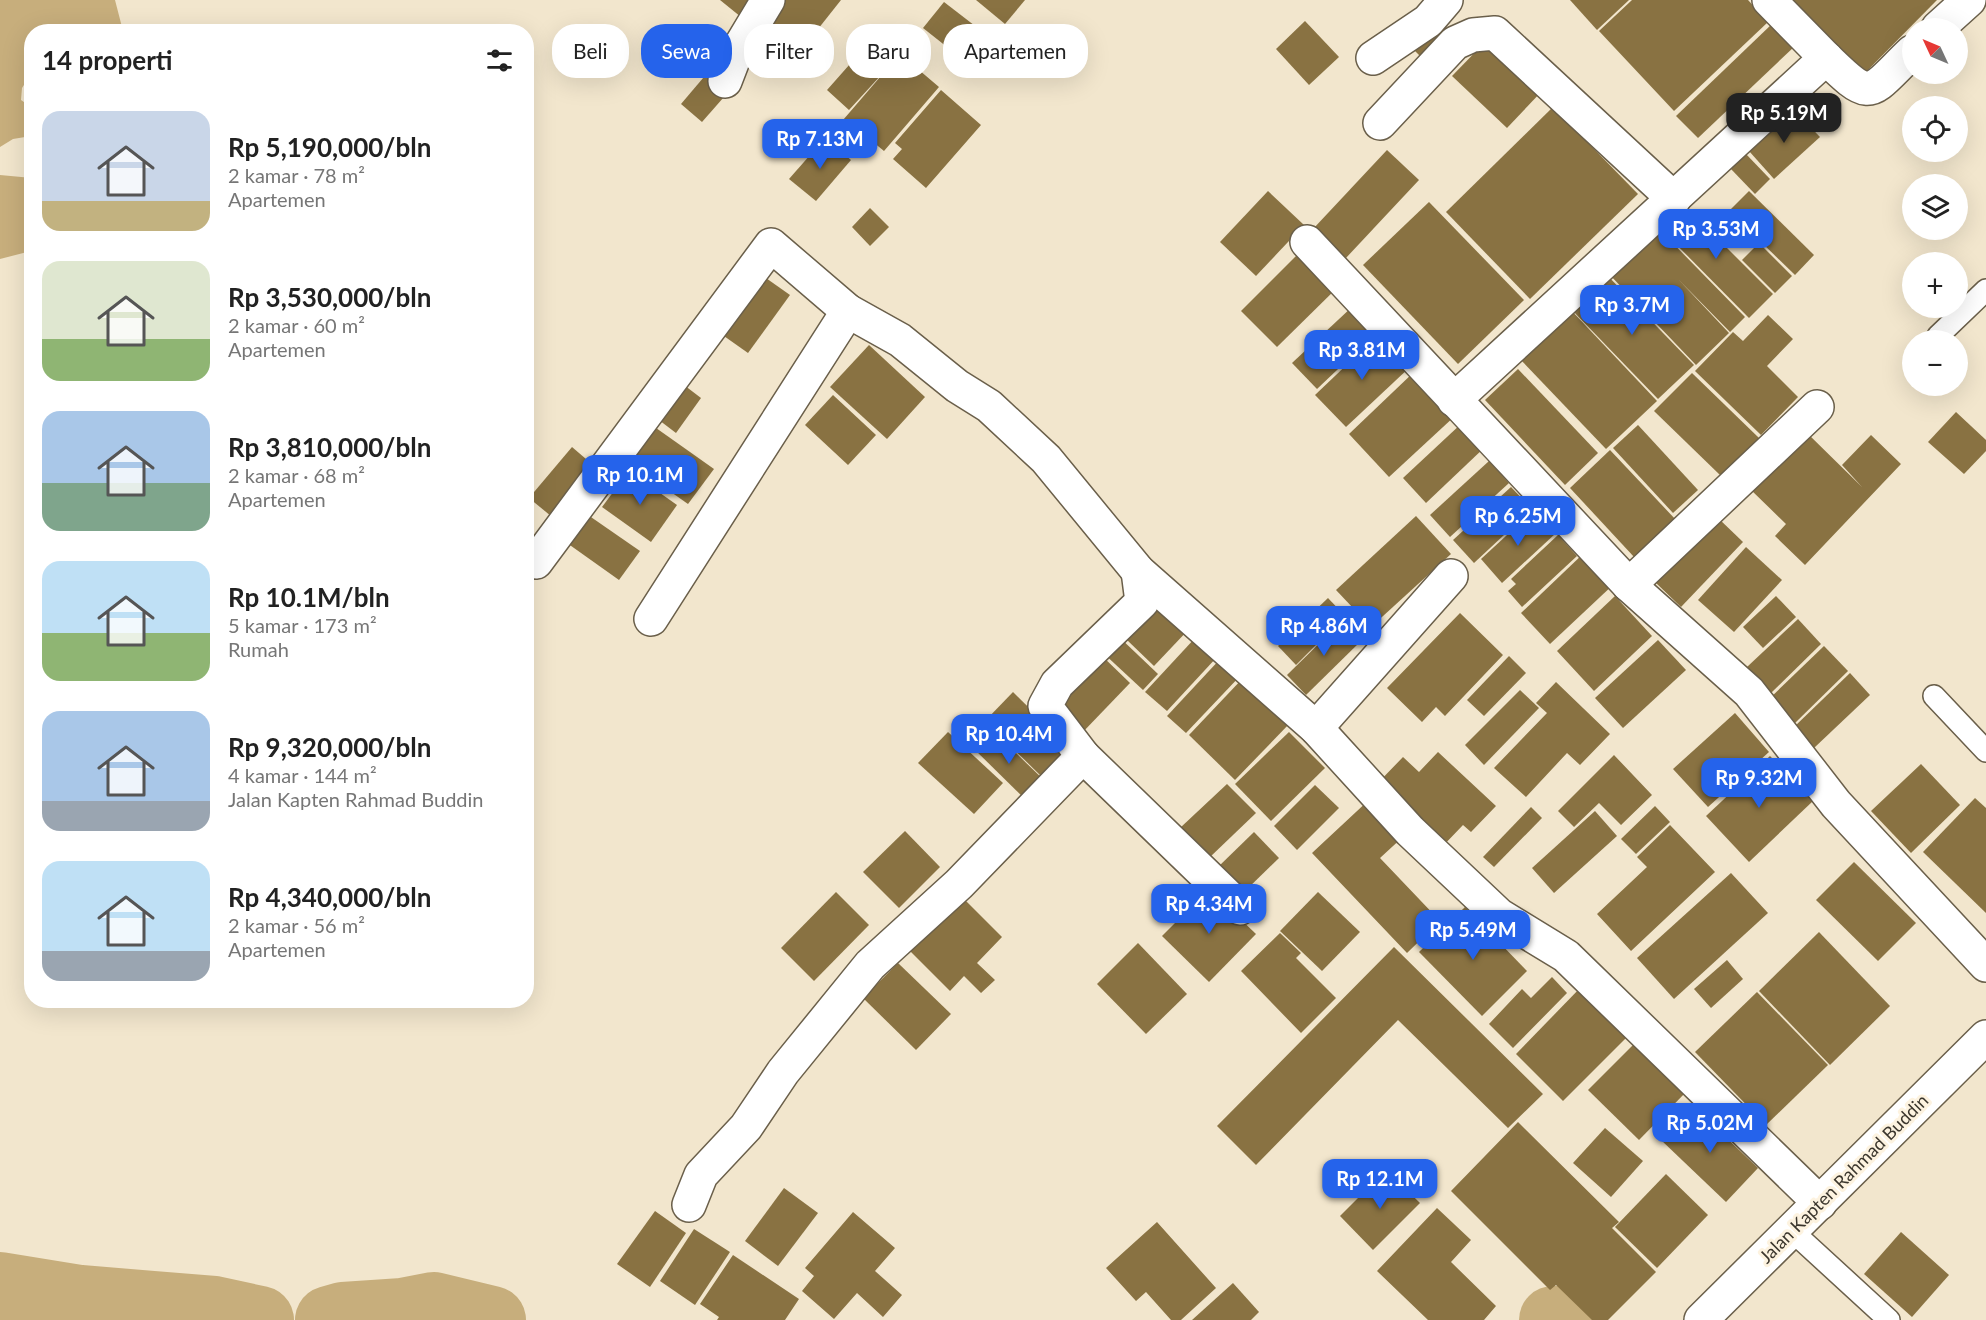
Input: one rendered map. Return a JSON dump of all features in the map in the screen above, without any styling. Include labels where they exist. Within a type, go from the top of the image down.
[{"type":"street","points":[[1373,58],[1428,21],[1446,0]]},
{"type":"street","points":[[1769,0],[1854,86],[1865,90],[1874,88],[1902,61]]},
{"type":"street","points":[[1949,18],[1968,0]]},
{"type":"street","points":[[732,64],[767,1]]},
{"type":"street","points":[[1380,123],[1455,43],[1473,35],[1495,33],[1674,199]]},
{"type":"street","points":[[1454,400],[1826,58]]},
{"type":"street","points":[[1307,242],[1629,585],[1749,692],[1836,804],[1986,965]]},
{"type":"street","points":[[536,562],[771,245],[848,311],[900,340],[957,386],[989,406],[1046,459],[1138,571],[1316,728],[1410,831],[1499,915],[1566,956],[1820,1203]]},
{"type":"street","points":[[651,619],[848,311]]},
{"type":"street","points":[[1629,585],[1817,407]]},
{"type":"street","points":[[1138,571],[1142,602],[1056,684],[1045,706],[1083,756],[1240,908]]},
{"type":"street","points":[[1316,728],[1451,576]]},
{"type":"street","points":[[689,1205],[701,1175],[746,1127],[783,1072],[870,965],[959,884],[1083,756]]},
{"type":"street","name":"Jalan Kapten Rahmad Buddin","points":[[1701,1320],[1986,1037]]},
{"type":"lane","points":[[1944,330],[1986,290]]},
{"type":"lane","points":[[1934,696],[1986,751]]},
{"type":"lane","points":[[1792,1231],[1889,1320]]},
{"type":"shaded area","points":[[0,0],[115,0],[121,24],[24,24],[24,85],[21,100],[24,102],[24,137],[13,139],[0,147]]},
{"type":"shaded area","points":[[0,175],[24,177],[24,253],[0,259]]},
{"type":"building","points":[[720,0],[755,0],[741,17]]},
{"type":"building","points":[[775,0],[841,0],[822,24],[772,24],[762,16]]},
{"type":"building","points":[[976,0],[1025,0],[1005,24]]},
{"type":"building","points":[[1570,0],[1629,0],[1597,30]]},
{"type":"building","points":[[1632,0],[1748,0],[1768,22],[1674,111],[1599,31]]},
{"type":"building","points":[[1787,0],[1937,0],[1919,18],[1902,18],[1902,35],[1863,75]]},
{"type":"building","points":[[944,2],[973,24],[943,24],[943,44],[931,34],[931,24],[926,24]]},
{"type":"building","points":[[1305,21],[1339,57],[1309,85],[1276,49]]},
{"type":"building","points":[[1773,23],[1795,46],[1698,138],[1676,116]]},
{"type":"building","points":[[1436,27],[1446,38],[1424,60],[1413,49]]},
{"type":"building","points":[[1488,39],[1542,91],[1507,128],[1452,76]]},
{"type":"building","points":[[846,69],[846,78],[878,78],[849,110],[827,90]]},
{"type":"building","points":[[703,78],[718,78],[731,89],[702,122],[681,104]]},
{"type":"building","points":[[879,78],[928,78],[939,87],[884,151],[867,137],[859,146],[837,127]]},
{"type":"building","points":[[941,90],[981,125],[926,188],[893,159],[902,149],[895,143]]},
{"type":"building","points":[[1553,107],[1638,194],[1530,299],[1446,212]]},
{"type":"building","points":[[1793,109],[1820,137],[1774,179],[1749,151]]},
{"type":"building","points":[[825,138],[851,160],[816,201],[789,179]]},
{"type":"building","points":[[1387,150],[1419,180],[1345,259],[1313,229]]},
{"type":"building","points":[[1745,153],[1770,179],[1755,194],[1730,168]]},
{"type":"building","points":[[1268,191],[1304,225],[1256,276],[1220,242]]},
{"type":"building","points":[[1749,191],[1814,255],[1795,275],[1729,211]]},
{"type":"building","points":[[1429,202],[1524,300],[1458,364],[1363,265]]},
{"type":"building","points":[[1682,203],[1773,294],[1749,318],[1658,226]]},
{"type":"building","points":[[870,208],[889,227],[870,246],[852,227]]},
{"type":"building","points":[[1656,226],[1745,317],[1730,332],[1678,279],[1729,333],[1696,365],[1608,273]]},
{"type":"building","points":[[1759,243],[1792,276],[1775,293],[1742,260]]},
{"type":"building","points":[[1304,248],[1341,284],[1277,347],[1241,311]]},
{"type":"building","points":[[756,271],[790,295],[748,353],[714,329]]},
{"type":"building","points":[[1605,273],[1694,365],[1658,399],[1570,308]]},
{"type":"building","points":[[1353,306],[1377,332],[1317,389],[1292,363]]},
{"type":"building","points":[[1570,309],[1657,401],[1606,449],[1519,358]]},
{"type":"building","points":[[1768,315],[1793,339],[1767,366],[1798,397],[1761,435],[1695,371],[1733,332],[1743,341]]},
{"type":"building","points":[[1378,335],[1410,367],[1346,427],[1315,395]]},
{"type":"building","points":[[869,345],[925,397],[887,439],[830,387]]},
{"type":"building","points":[[1518,369],[1598,453],[1565,485],[1485,400]]},
{"type":"building","points":[[1415,371],[1456,415],[1389,477],[1349,434]]},
{"type":"building","points":[[1692,373],[1759,438],[1721,476],[1654,411]]},
{"type":"building","points":[[680,382],[701,398],[676,433],[655,417]]},
{"type":"building","points":[[833,395],[876,435],[848,465],[805,425]]},
{"type":"building","points":[[1956,412],[1986,440],[1986,451],[1964,474],[1928,442]]},
{"type":"building","points":[[649,423],[714,469],[688,504],[624,459]]},
{"type":"building","points":[[1462,423],[1485,447],[1426,503],[1403,478]]},
{"type":"building","points":[[1638,425],[1698,490],[1673,513],[1613,448]]},
{"type":"building","points":[[1806,432],[1862,487],[1842,465],[1871,435],[1901,464],[1805,565],[1775,536],[1786,524],[1750,489]]},
{"type":"building","points":[[572,447],[600,471],[557,521],[534,502],[534,492]]},
{"type":"building","points":[[1610,450],[1676,520],[1635,558],[1570,488]]},
{"type":"building","points":[[1489,461],[1509,483],[1450,537],[1430,515]]},
{"type":"building","points":[[629,471],[677,505],[651,542],[602,507]]},
{"type":"building","points":[[1511,487],[1532,509],[1474,563],[1453,540]]},
{"type":"building","points":[[1533,511],[1555,534],[1502,583],[1481,559]]},
{"type":"building","points":[[588,515],[640,551],[619,580],[567,543]]},
{"type":"building","points":[[1416,516],[1451,554],[1371,627],[1336,590]]},
{"type":"building","points":[[1717,517],[1743,542],[1681,607],[1655,582]]},
{"type":"building","points":[[1558,535],[1577,556],[1522,607],[1508,591],[1516,584],[1511,579]]},
{"type":"building","points":[[1746,547],[1782,580],[1734,632],[1698,600]]},
{"type":"building","points":[[1585,552],[1615,583],[1550,644],[1521,613]]},
{"type":"building","points":[[1615,596],[1652,636],[1594,691],[1557,651]]},
{"type":"building","points":[[1776,596],[1796,617],[1763,648],[1743,627]]},
{"type":"building","points":[[1328,598],[1345,616],[1296,665],[1278,646]]},
{"type":"building","points":[[1162,602],[1190,628],[1154,666],[1127,640]]},
{"type":"building","points":[[1460,613],[1503,655],[1445,716],[1436,707],[1422,722],[1387,688]]},
{"type":"building","points":[[1798,619],[1821,644],[1771,693],[1747,667]]},
{"type":"building","points":[[1343,620],[1362,640],[1306,695],[1287,675]]},
{"type":"building","points":[[1117,635],[1158,674],[1143,690],[1101,651]]},
{"type":"building","points":[[1196,637],[1217,657],[1167,711],[1145,692]]},
{"type":"building","points":[[1658,640],[1686,670],[1623,728],[1595,698]]},
{"type":"building","points":[[1824,646],[1848,671],[1794,724],[1769,699]]},
{"type":"building","points":[[1099,653],[1130,683],[1081,734],[1050,704]]},
{"type":"building","points":[[1509,656],[1526,673],[1484,716],[1467,700]]},
{"type":"building","points":[[1222,657],[1241,675],[1186,733],[1167,716]]},
{"type":"building","points":[[1850,673],[1870,695],[1814,748],[1794,727]]},
{"type":"building","points":[[1244,677],[1291,722],[1235,780],[1189,735]]},
{"type":"building","points":[[1556,682],[1610,734],[1580,765],[1567,753],[1526,797],[1494,768],[1547,713],[1536,703]]},
{"type":"building","points":[[1520,690],[1539,708],[1484,765],[1465,745]]},
{"type":"building","points":[[1013,692],[1071,749],[1043,778],[985,721]]},
{"type":"building","points":[[1735,713],[1769,752],[1708,807],[1673,769]]},
{"type":"building","points":[[991,729],[1046,782],[1027,801],[972,747]]},
{"type":"building","points":[[948,732],[1003,783],[974,814],[918,763]]},
{"type":"building","points":[[1289,732],[1325,768],[1271,821],[1235,784]]},
{"type":"building","points":[[1438,752],[1496,806],[1471,832],[1463,825],[1440,849],[1374,787],[1403,757],[1419,772]]},
{"type":"building","points":[[1614,755],[1652,795],[1621,825],[1599,803],[1574,827],[1558,811]]},
{"type":"building","points":[[1770,756],[1813,801],[1749,862],[1706,816]]},
{"type":"building","points":[[1921,764],[1960,805],[1911,853],[1871,811]]},
{"type":"building","points":[[1227,784],[1256,813],[1209,858],[1180,828]]},
{"type":"building","points":[[1315,785],[1339,808],[1297,850],[1274,826]]},
{"type":"building","points":[[1371,798],[1405,835],[1380,858],[1440,921],[1407,953],[1312,853]]},
{"type":"building","points":[[1975,798],[1986,808],[1986,913],[1923,852]]},
{"type":"building","points":[[1655,806],[1670,822],[1636,854],[1621,839]]},
{"type":"building","points":[[1531,807],[1542,818],[1494,867],[1483,857]]},
{"type":"building","points":[[1595,811],[1617,836],[1554,893],[1532,868]]},
{"type":"building","points":[[1670,825],[1715,872],[1631,951],[1597,914],[1647,867],[1637,857]]},
{"type":"building","points":[[905,831],[940,867],[899,908],[863,872]]},
{"type":"building","points":[[1254,832],[1279,858],[1242,894],[1217,868]]},
{"type":"building","points":[[1854,862],[1916,923],[1878,961],[1816,900]]},
{"type":"building","points":[[1731,873],[1768,913],[1674,999],[1637,958]]},
{"type":"building","points":[[1209,889],[1256,934],[1209,982],[1162,936]]},
{"type":"building","points":[[836,892],[869,925],[814,981],[781,948]]},
{"type":"building","points":[[1318,892],[1360,932],[1322,971],[1280,931]]},
{"type":"building","points":[[960,895],[1002,937],[977,963],[995,980],[981,993],[964,976],[950,991],[908,949]]},
{"type":"building","points":[[1465,907],[1527,971],[1482,1016],[1419,952]]},
{"type":"building","points":[[1819,932],[1890,1006],[1830,1065],[1759,991]]},
{"type":"building","points":[[1280,933],[1301,953],[1296,958],[1336,998],[1301,1033],[1241,971]]},
{"type":"building","points":[[1138,943],[1187,994],[1146,1034],[1097,984]]},
{"type":"building","points":[[1394,947],[1543,1094],[1508,1128],[1398,1020],[1256,1165],[1217,1126]]},
{"type":"building","points":[[1727,960],[1743,979],[1711,1008],[1694,989]]},
{"type":"building","points":[[898,963],[951,1014],[916,1050],[863,998]]},
{"type":"building","points":[[1552,977],[1567,993],[1513,1048],[1489,1024],[1522,989],[1531,998]]},
{"type":"building","points":[[1582,986],[1630,1034],[1563,1101],[1516,1054]]},
{"type":"building","points":[[1757,992],[1828,1065],[1766,1125],[1695,1052]]},
{"type":"building","points":[[1638,1040],[1688,1090],[1639,1140],[1588,1090]]},
{"type":"building","points":[[1693,1106],[1758,1168],[1726,1202],[1661,1140]]},
{"type":"building","points":[[1518,1122],[1619,1222],[1612,1228],[1656,1272],[1608,1320],[1592,1320],[1556,1285],[1550,1290],[1451,1191]]},
{"type":"building","points":[[1605,1128],[1643,1161],[1611,1197],[1573,1163]]},
{"type":"building","points":[[1386,1170],[1420,1203],[1373,1250],[1340,1216]]},
{"type":"building","points":[[1666,1174],[1708,1215],[1657,1268],[1615,1227]]},
{"type":"building","points":[[784,1188],[818,1213],[778,1266],[745,1241]]},
{"type":"building","points":[[1437,1208],[1471,1240],[1451,1262],[1496,1306],[1484,1320],[1428,1320],[1377,1271]]},
{"type":"building","points":[[655,1211],[686,1233],[650,1287],[617,1264]]},
{"type":"building","points":[[853,1212],[895,1248],[875,1271],[902,1295],[883,1317],[857,1293],[834,1319],[802,1291],[814,1276],[805,1268]]},
{"type":"building","points":[[1157,1222],[1216,1288],[1181,1320],[1171,1320],[1146,1292],[1136,1301],[1106,1268]]},
{"type":"building","points":[[694,1229],[730,1252],[695,1305],[660,1281]]},
{"type":"building","points":[[1901,1232],[1949,1275],[1912,1317],[1864,1274]]},
{"type":"building","points":[[733,1255],[799,1299],[785,1320],[717,1320],[719,1317],[700,1304]]},
{"type":"building","points":[[1233,1283],[1259,1312],[1251,1320],[1192,1320]]},
{"type":"waterway","points":[[0,1286],[80,1299],[214,1310],[260,1320]]},
{"type":"waterway","points":[[329,1320],[343,1316],[403,1312],[434,1306],[492,1320]]},
{"type":"waterway","points":[[1553,1320],[1570,1320]]}]
